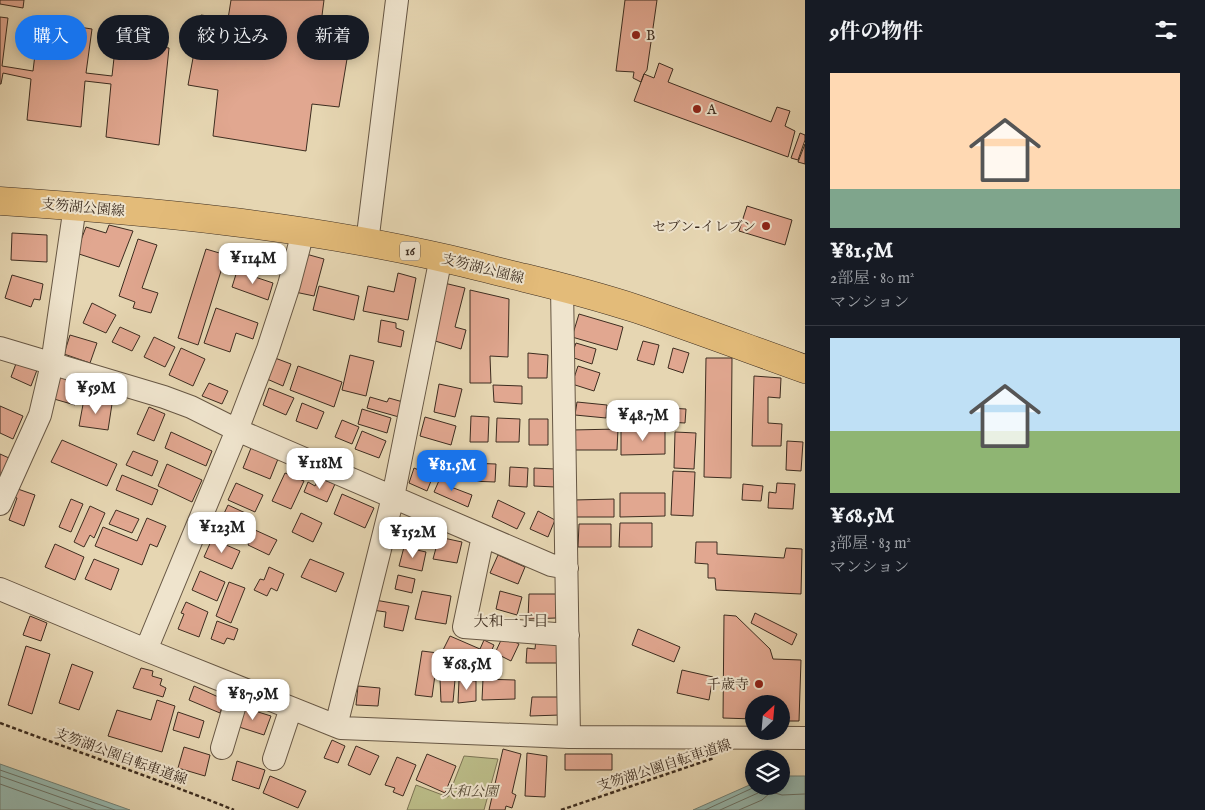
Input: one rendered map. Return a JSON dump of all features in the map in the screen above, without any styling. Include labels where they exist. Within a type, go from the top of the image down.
[{"type":"main road","name":"支笏湖公園線","points":[[0,201],[200,218],[303,232],[441,257],[562,287],[636,308],[805,369]]},
{"type":"street","points":[[367,243],[397,0]]},
{"type":"street","points":[[0,504],[40,415],[52,364],[75,206]]},
{"type":"street","points":[[146,650],[237,430],[268,349],[289,285],[303,232]]},
{"type":"street","points":[[336,726],[393,497],[441,257]]},
{"type":"street","points":[[562,287],[569,737]]},
{"type":"street","points":[[0,348],[173,400],[237,430],[551,565],[567,568]]},
{"type":"street","points":[[483,536],[464,627],[568,635]]},
{"type":"street","points":[[0,589],[341,728],[569,737],[805,738]]},
{"type":"street","points":[[222,748],[240,688]]},
{"type":"street","points":[[274,759],[291,708]]},
{"type":"path","name":"支笏湖公園自転車道線","points":[[0,723],[146,775],[234,810]]},
{"type":"path","name":"支笏湖公園自転車道線","points":[[561,810],[716,757]]},
{"type":"green space","name":"大和公園","points":[[464,756],[498,759],[484,810],[407,810],[416,785],[448,797]]},
{"type":"water","points":[[0,764],[130,810],[0,810]]},
{"type":"water","points":[[790,776],[805,776],[805,810],[693,810],[745,787],[745,795],[790,795]]},
{"type":"building","points":[[0,0],[24,0],[23,8],[0,4]]},
{"type":"building","points":[[231,0],[324,0],[322,15],[297,15],[297,60],[347,60],[339,107],[312,104],[306,151],[213,136],[218,90],[188,85],[193,60],[287,60],[287,15],[229,15]]},
{"type":"building","name":"B","points":[[625,0],[657,0],[647,70],[641,82],[633,78],[634,72],[616,71]]},
{"type":"building","points":[[0,17],[8,18],[2,66],[33,71],[34,60],[87,60],[87,28],[92,29],[86,73],[112,76],[114,60],[168,60],[159,145],[106,137],[111,84],[85,81],[81,127],[27,120],[31,79],[3,73],[0,84]]},
{"type":"building","name":"A","points":[[659,63],[673,69],[668,82],[771,122],[777,107],[790,111],[785,126],[795,131],[788,157],[634,101],[644,74],[654,78]]},
{"type":"building","points":[[800,133],[805,135],[805,140],[798,160],[791,158]]},
{"type":"building","points":[[805,144],[805,164],[798,162]]},
{"type":"building","name":"セブン-イレブン","points":[[747,206],[792,220],[785,245],[739,231]]},
{"type":"building","points":[[109,225],[133,231],[119,267],[76,253],[86,227],[106,233]]},
{"type":"building","points":[[12,233],[47,235],[47,262],[11,260]]},
{"type":"building","points":[[138,239],[157,245],[142,288],[158,293],[151,313],[133,308],[135,302],[119,296]]},
{"type":"building","points":[[234,244],[280,251],[277,273],[232,266]]},
{"type":"building","points":[[206,249],[226,255],[198,345],[178,338]]},
{"type":"building","points":[[306,254],[324,259],[314,296],[295,292]]},
{"type":"building","points":[[237,271],[273,283],[268,300],[232,287]]},
{"type":"building","points":[[398,273],[416,278],[408,320],[363,311],[368,286],[394,292]]},
{"type":"building","points":[[12,275],[43,284],[40,300],[34,299],[31,307],[5,298]]},
{"type":"building","points":[[444,283],[465,288],[455,327],[466,330],[461,349],[432,340]]},
{"type":"building","points":[[319,286],[359,296],[354,320],[313,310]]},
{"type":"building","points":[[470,290],[509,299],[508,357],[490,356],[491,383],[470,383]]},
{"type":"building","points":[[92,303],[116,315],[106,333],[83,323]]},
{"type":"building","points":[[216,308],[258,323],[253,339],[236,333],[230,352],[204,343]]},
{"type":"building","points":[[579,314],[623,327],[617,350],[572,337]]},
{"type":"building","points":[[381,320],[396,323],[396,328],[404,331],[401,347],[378,342]]},
{"type":"building","points":[[120,327],[140,336],[132,351],[112,342]]},
{"type":"building","points":[[70,335],[97,343],[90,363],[64,354]]},
{"type":"building","points":[[154,337],[175,347],[165,367],[144,357]]},
{"type":"building","points":[[643,341],[659,345],[654,365],[637,360]]},
{"type":"building","points":[[576,343],[596,349],[592,364],[571,357]]},
{"type":"building","points":[[181,348],[205,359],[193,386],[169,375]]},
{"type":"building","points":[[673,348],[689,353],[683,373],[668,368]]},
{"type":"building","points":[[528,353],[548,355],[547,378],[528,378]]},
{"type":"building","points":[[350,355],[374,361],[366,396],[342,390]]},
{"type":"building","points":[[275,358],[291,364],[283,386],[267,379]]},
{"type":"building","points":[[706,358],[732,358],[731,478],[704,477]]},
{"type":"building","points":[[17,361],[37,370],[31,386],[11,377]]},
{"type":"building","points":[[298,366],[342,382],[334,407],[290,390]]},
{"type":"building","points":[[578,366],[600,373],[594,391],[572,384]]},
{"type":"building","points":[[61,374],[83,380],[75,405],[54,399]]},
{"type":"building","points":[[754,376],[781,378],[780,398],[768,397],[768,423],[782,424],[781,446],[752,446]]},
{"type":"building","points":[[209,383],[228,391],[222,404],[202,396]]},
{"type":"building","points":[[439,384],[462,389],[455,417],[434,412]]},
{"type":"building","points":[[493,385],[522,386],[522,404],[494,402]]},
{"type":"building","points":[[269,388],[294,398],[286,415],[263,405]]},
{"type":"building","points":[[370,397],[387,402],[389,398],[403,402],[399,417],[367,408]]},
{"type":"building","points":[[84,399],[112,404],[108,430],[79,426]]},
{"type":"building","points":[[577,402],[607,405],[606,418],[575,415]]},
{"type":"building","points":[[302,403],[324,412],[317,429],[296,421]]},
{"type":"building","points":[[0,406],[23,416],[13,439],[0,433]]},
{"type":"building","points":[[149,407],[165,414],[154,441],[137,434]]},
{"type":"building","points":[[650,407],[686,409],[685,423],[649,421]]},
{"type":"building","points":[[362,409],[391,418],[387,433],[358,424]]},
{"type":"building","points":[[471,416],[489,417],[488,442],[470,442]]},
{"type":"building","points":[[425,417],[456,426],[451,445],[420,436]]},
{"type":"building","points":[[497,418],[520,419],[519,442],[496,442]]},
{"type":"building","points":[[529,419],[548,419],[548,445],[529,445]]},
{"type":"building","points":[[342,420],[359,427],[352,444],[335,437]]},
{"type":"building","points":[[618,429],[617,450],[571,450],[572,430]]},
{"type":"building","points":[[665,430],[665,454],[621,455],[621,431]]},
{"type":"building","points":[[362,431],[386,441],[379,458],[355,449]]},
{"type":"building","points":[[171,432],[212,451],[206,466],[165,448]]},
{"type":"building","points":[[675,432],[696,433],[694,469],[674,468]]},
{"type":"building","points":[[62,440],[117,464],[107,486],[51,462]]},
{"type":"building","points":[[787,441],[803,442],[801,471],[786,470]]},
{"type":"building","points":[[251,448],[278,459],[270,479],[243,468]]},
{"type":"building","points":[[133,451],[158,461],[152,476],[126,465]]},
{"type":"building","points":[[0,454],[9,458],[0,477]]},
{"type":"building","points":[[468,463],[496,464],[495,482],[469,481]]},
{"type":"building","points":[[167,464],[202,480],[192,502],[158,486]]},
{"type":"building","points":[[510,467],[528,468],[527,487],[509,486]]},
{"type":"building","points":[[414,468],[433,476],[427,491],[409,483]]},
{"type":"building","points":[[534,468],[555,469],[555,487],[534,486]]},
{"type":"building","points":[[673,471],[695,472],[693,516],[671,515]]},
{"type":"building","points":[[285,473],[304,481],[291,509],[272,501]]},
{"type":"building","points":[[122,475],[158,490],[152,505],[116,490]]},
{"type":"building","points":[[441,476],[453,481],[451,487],[472,495],[468,507],[434,492]]},
{"type":"building","points":[[319,478],[335,484],[327,502],[304,492],[308,482],[315,486]]},
{"type":"building","points":[[236,483],[263,495],[255,512],[228,500]]},
{"type":"building","points":[[777,483],[795,484],[793,509],[768,508],[769,492],[776,493]]},
{"type":"building","points":[[743,484],[763,486],[761,501],[742,500]]},
{"type":"building","points":[[15,488],[35,495],[24,526],[9,520],[17,498],[12,496]]},
{"type":"building","points":[[620,493],[665,493],[665,516],[620,517]]},
{"type":"building","points":[[342,494],[374,508],[365,528],[334,514]]},
{"type":"building","points":[[71,499],[83,504],[71,532],[59,527]]},
{"type":"building","points":[[614,499],[614,517],[574,517],[574,500]]},
{"type":"building","points":[[498,500],[525,513],[517,529],[492,517]]},
{"type":"building","points":[[228,505],[252,516],[244,533],[220,522]]},
{"type":"building","points":[[90,506],[105,513],[94,538],[90,535],[84,547],[74,542]]},
{"type":"building","points":[[116,510],[139,519],[132,533],[109,524]]},
{"type":"building","points":[[538,511],[555,520],[548,537],[530,529]]},
{"type":"building","points":[[301,513],[322,523],[313,542],[292,532]]},
{"type":"building","points":[[147,518],[166,526],[157,547],[150,544],[142,565],[95,546],[103,527],[137,541]]},
{"type":"building","points":[[620,523],[652,523],[652,547],[619,547]]},
{"type":"building","points":[[579,524],[611,524],[611,547],[578,547]]},
{"type":"building","points":[[255,530],[277,540],[269,555],[248,545]]},
{"type":"building","points":[[439,537],[462,542],[457,563],[433,559]]},
{"type":"building","points":[[212,539],[240,551],[232,569],[204,557]]},
{"type":"building","points":[[696,542],[717,542],[717,554],[784,558],[786,548],[802,549],[801,594],[716,590],[715,578],[708,578],[708,564],[695,563]]},
{"type":"building","points":[[55,544],[84,557],[75,580],[45,567]]},
{"type":"building","points":[[404,547],[426,552],[422,571],[399,566]]},
{"type":"building","points":[[498,555],[525,567],[518,584],[490,573]]},
{"type":"building","points":[[94,559],[119,569],[111,590],[85,579]]},
{"type":"building","points":[[310,559],[344,573],[336,592],[301,577]]},
{"type":"building","points":[[269,567],[284,574],[277,591],[271,588],[267,596],[254,590],[260,579],[264,580]]},
{"type":"building","points":[[200,571],[225,582],[217,601],[192,590]]},
{"type":"building","points":[[398,575],[415,579],[412,593],[395,589]]},
{"type":"building","points":[[229,582],[245,588],[231,623],[216,616]]},
{"type":"building","points":[[422,591],[451,596],[446,624],[415,619]]},
{"type":"building","points":[[500,591],[522,597],[517,615],[496,609]]},
{"type":"building","points":[[529,594],[556,594],[556,618],[528,619]]},
{"type":"building","points":[[375,600],[409,606],[403,631],[384,627],[386,612],[372,610]]},
{"type":"building","points":[[186,602],[208,612],[199,637],[178,629],[184,614],[181,613]]},
{"type":"building","points":[[755,613],[797,634],[792,645],[751,623]]},
{"type":"building","points":[[724,615],[736,616],[770,649],[773,659],[801,660],[799,721],[790,721],[790,695],[745,695],[745,719],[723,718]]},
{"type":"building","points":[[30,616],[47,623],[41,641],[23,635]]},
{"type":"building","points":[[217,621],[238,629],[234,640],[227,638],[224,644],[211,639]]},
{"type":"building","points":[[638,629],[680,647],[674,662],[632,645]]},
{"type":"building","points":[[450,636],[480,649],[484,640],[494,645],[482,672],[442,652]]},
{"type":"building","points":[[503,636],[519,644],[511,661],[495,653]]},
{"type":"building","points":[[536,639],[560,641],[558,663],[526,663],[527,648],[535,649]]},
{"type":"building","points":[[26,646],[50,654],[32,714],[8,705]]},
{"type":"building","points":[[422,651],[438,653],[432,697],[415,695]]},
{"type":"building","points":[[72,664],[93,672],[79,710],[59,703]]},
{"type":"building","points":[[141,668],[153,671],[152,676],[162,679],[160,685],[166,688],[163,697],[133,688]]},
{"type":"building","points":[[682,670],[713,677],[709,700],[677,693]]},
{"type":"building","points":[[440,679],[455,680],[453,702],[441,702]]},
{"type":"building","points":[[483,679],[515,680],[515,699],[482,700]]},
{"type":"building","points":[[459,680],[476,681],[476,701],[458,703]]},
{"type":"building","points":[[194,686],[225,700],[220,713],[189,700]]},
{"type":"building","points":[[358,686],[380,688],[378,706],[356,705]]},
{"type":"building","points":[[532,697],[561,697],[560,715],[530,716]]},
{"type":"building","points":[[157,700],[175,706],[162,752],[108,736],[117,710],[151,720]]},
{"type":"building","points":[[242,707],[271,716],[264,735],[236,726]]},
{"type":"building","points":[[178,712],[204,721],[199,738],[173,730]]},
{"type":"building","points":[[332,740],[345,746],[338,763],[324,758]]},
{"type":"building","points":[[356,746],[379,756],[370,775],[348,765]]},
{"type":"building","points":[[184,747],[210,755],[205,776],[178,768]]},
{"type":"building","points":[[503,749],[521,754],[512,793],[516,795],[512,808],[506,806],[505,810],[489,810]]},
{"type":"building","points":[[527,753],[547,756],[545,797],[525,796]]},
{"type":"building","points":[[427,754],[456,766],[445,793],[416,780]]},
{"type":"building","points":[[565,754],[612,754],[612,770],[565,770]]},
{"type":"building","points":[[397,757],[416,765],[403,796],[393,792],[395,788],[385,785]]},
{"type":"building","points":[[237,761],[265,770],[259,789],[232,780]]},
{"type":"building","points":[[270,776],[306,791],[298,808],[263,793]]},
{"type":"place","name":"B","points":[[636,35]]},
{"type":"place","name":"A","points":[[697,109]]},
{"type":"place","name":"セブン-イレブン","points":[[766,226]]},
{"type":"place","name":"千歳寺","points":[[759,684]]},
{"type":"district","name":"大和一丁目","points":[[511,621]]}]
